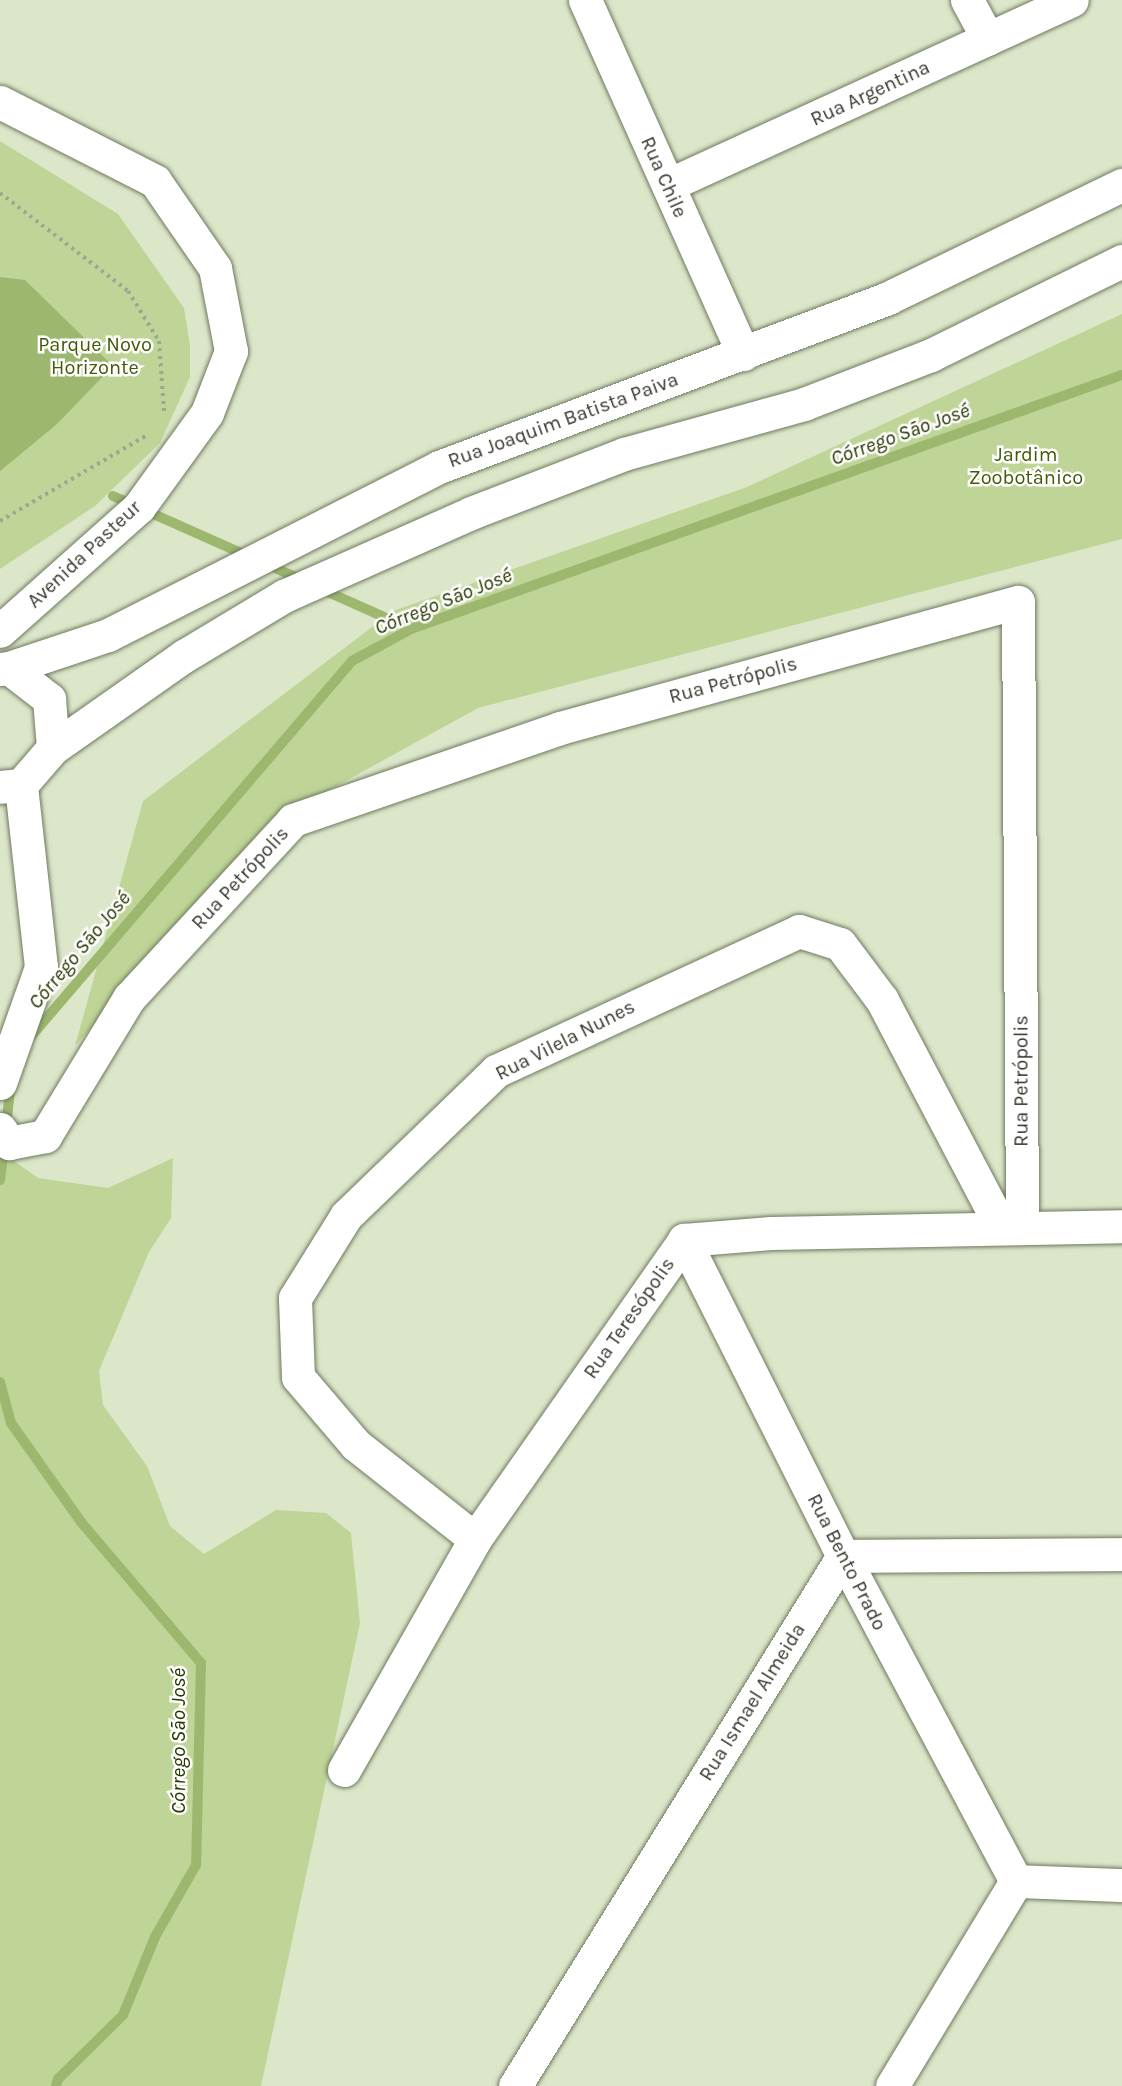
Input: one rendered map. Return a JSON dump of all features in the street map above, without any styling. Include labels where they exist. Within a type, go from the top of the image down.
[{"type":"street","name":"Rua Chile","points":[[585,0],[743,354]]},
{"type":"street","points":[[967,0],[988,39]]},
{"type":"street","name":"Rua Argentina","points":[[668,185],[1072,0]]},
{"type":"street","name":"Avenida Pasteur","points":[[0,102],[155,181],[215,268],[231,351],[207,413],[139,507],[0,631]]},
{"type":"street","name":"Rua Joaquim Batista Paiva","points":[[5,668],[108,635],[439,467],[888,298],[1122,185]]},
{"type":"street","points":[[0,1083],[41,967],[11,786],[53,748],[184,656],[284,596],[471,513],[624,454],[804,404],[931,356],[1122,261]]},
{"type":"street","name":"Rua Petrópolis","points":[[0,1129],[9,1143],[45,1137],[129,998],[293,820],[560,728],[1018,602],[1012,1226]]},
{"type":"street","name":"Rua Joaquim Batista Paiva","points":[[5,668],[49,699],[53,748]]},
{"type":"street","name":"Rua Vilela Nunes","points":[[475,1539],[356,1445],[298,1377],[295,1298],[346,1216],[496,1071],[799,931],[840,944],[882,1000],[1012,1226]]},
{"type":"street","name":"Rua Teresópolis","points":[[344,1770],[475,1539],[684,1240],[771,1233],[1012,1226],[1122,1226]]},
{"type":"street","name":"Rua Bento Prado","points":[[684,1240],[843,1556],[1016,1881]]},
{"type":"street","points":[[843,1556],[1122,1554]]},
{"type":"street","name":"Rua Ismael Almeida","points":[[515,2086],[843,1556]]},
{"type":"street","points":[[892,2086],[1016,1881],[1122,1885]]},
{"type":"path","points":[[0,193],[128,291],[159,341],[165,413]]},
{"type":"path","points":[[0,521],[155,430]]},
{"type":"green space","name":"Parque Novo Horizonte","points":[[0,141],[118,214],[184,308],[190,346],[190,377],[160,443],[95,506],[0,569]]},
{"type":"green space","name":"Jardim Zoobotânico","points":[[1122,314],[1122,539],[478,708],[266,825],[75,1046],[143,801],[393,611],[747,487]]},
{"type":"green space","points":[[0,1151],[38,1178],[108,1188],[173,1158],[171,1218],[149,1252],[99,1371],[103,1405],[147,1466],[170,1526],[204,1554],[276,1510],[326,1513],[351,1533],[360,1623],[261,2086],[0,2086]]},
{"type":"shaded area","points":[[0,277],[25,280],[113,366],[56,425],[0,471]]},
{"type":"waterway","name":"Córrego São José","points":[[27,1041],[352,661],[411,629],[1122,375]]},
{"type":"waterway","points":[[113,496],[250,557]]},
{"type":"waterway","points":[[264,563],[302,580]]},
{"type":"waterway","points":[[319,588],[411,629]]},
{"type":"waterway","name":"Córrego São José","points":[[6,1126],[11,1082]]},
{"type":"waterway","name":"Córrego São José","points":[[0,1180],[4,1145]]},
{"type":"waterway","name":"Córrego São José","points":[[0,1382],[11,1423],[81,1522],[201,1663],[196,1865],[155,1937],[123,2015],[58,2079],[56,2086]]}]
